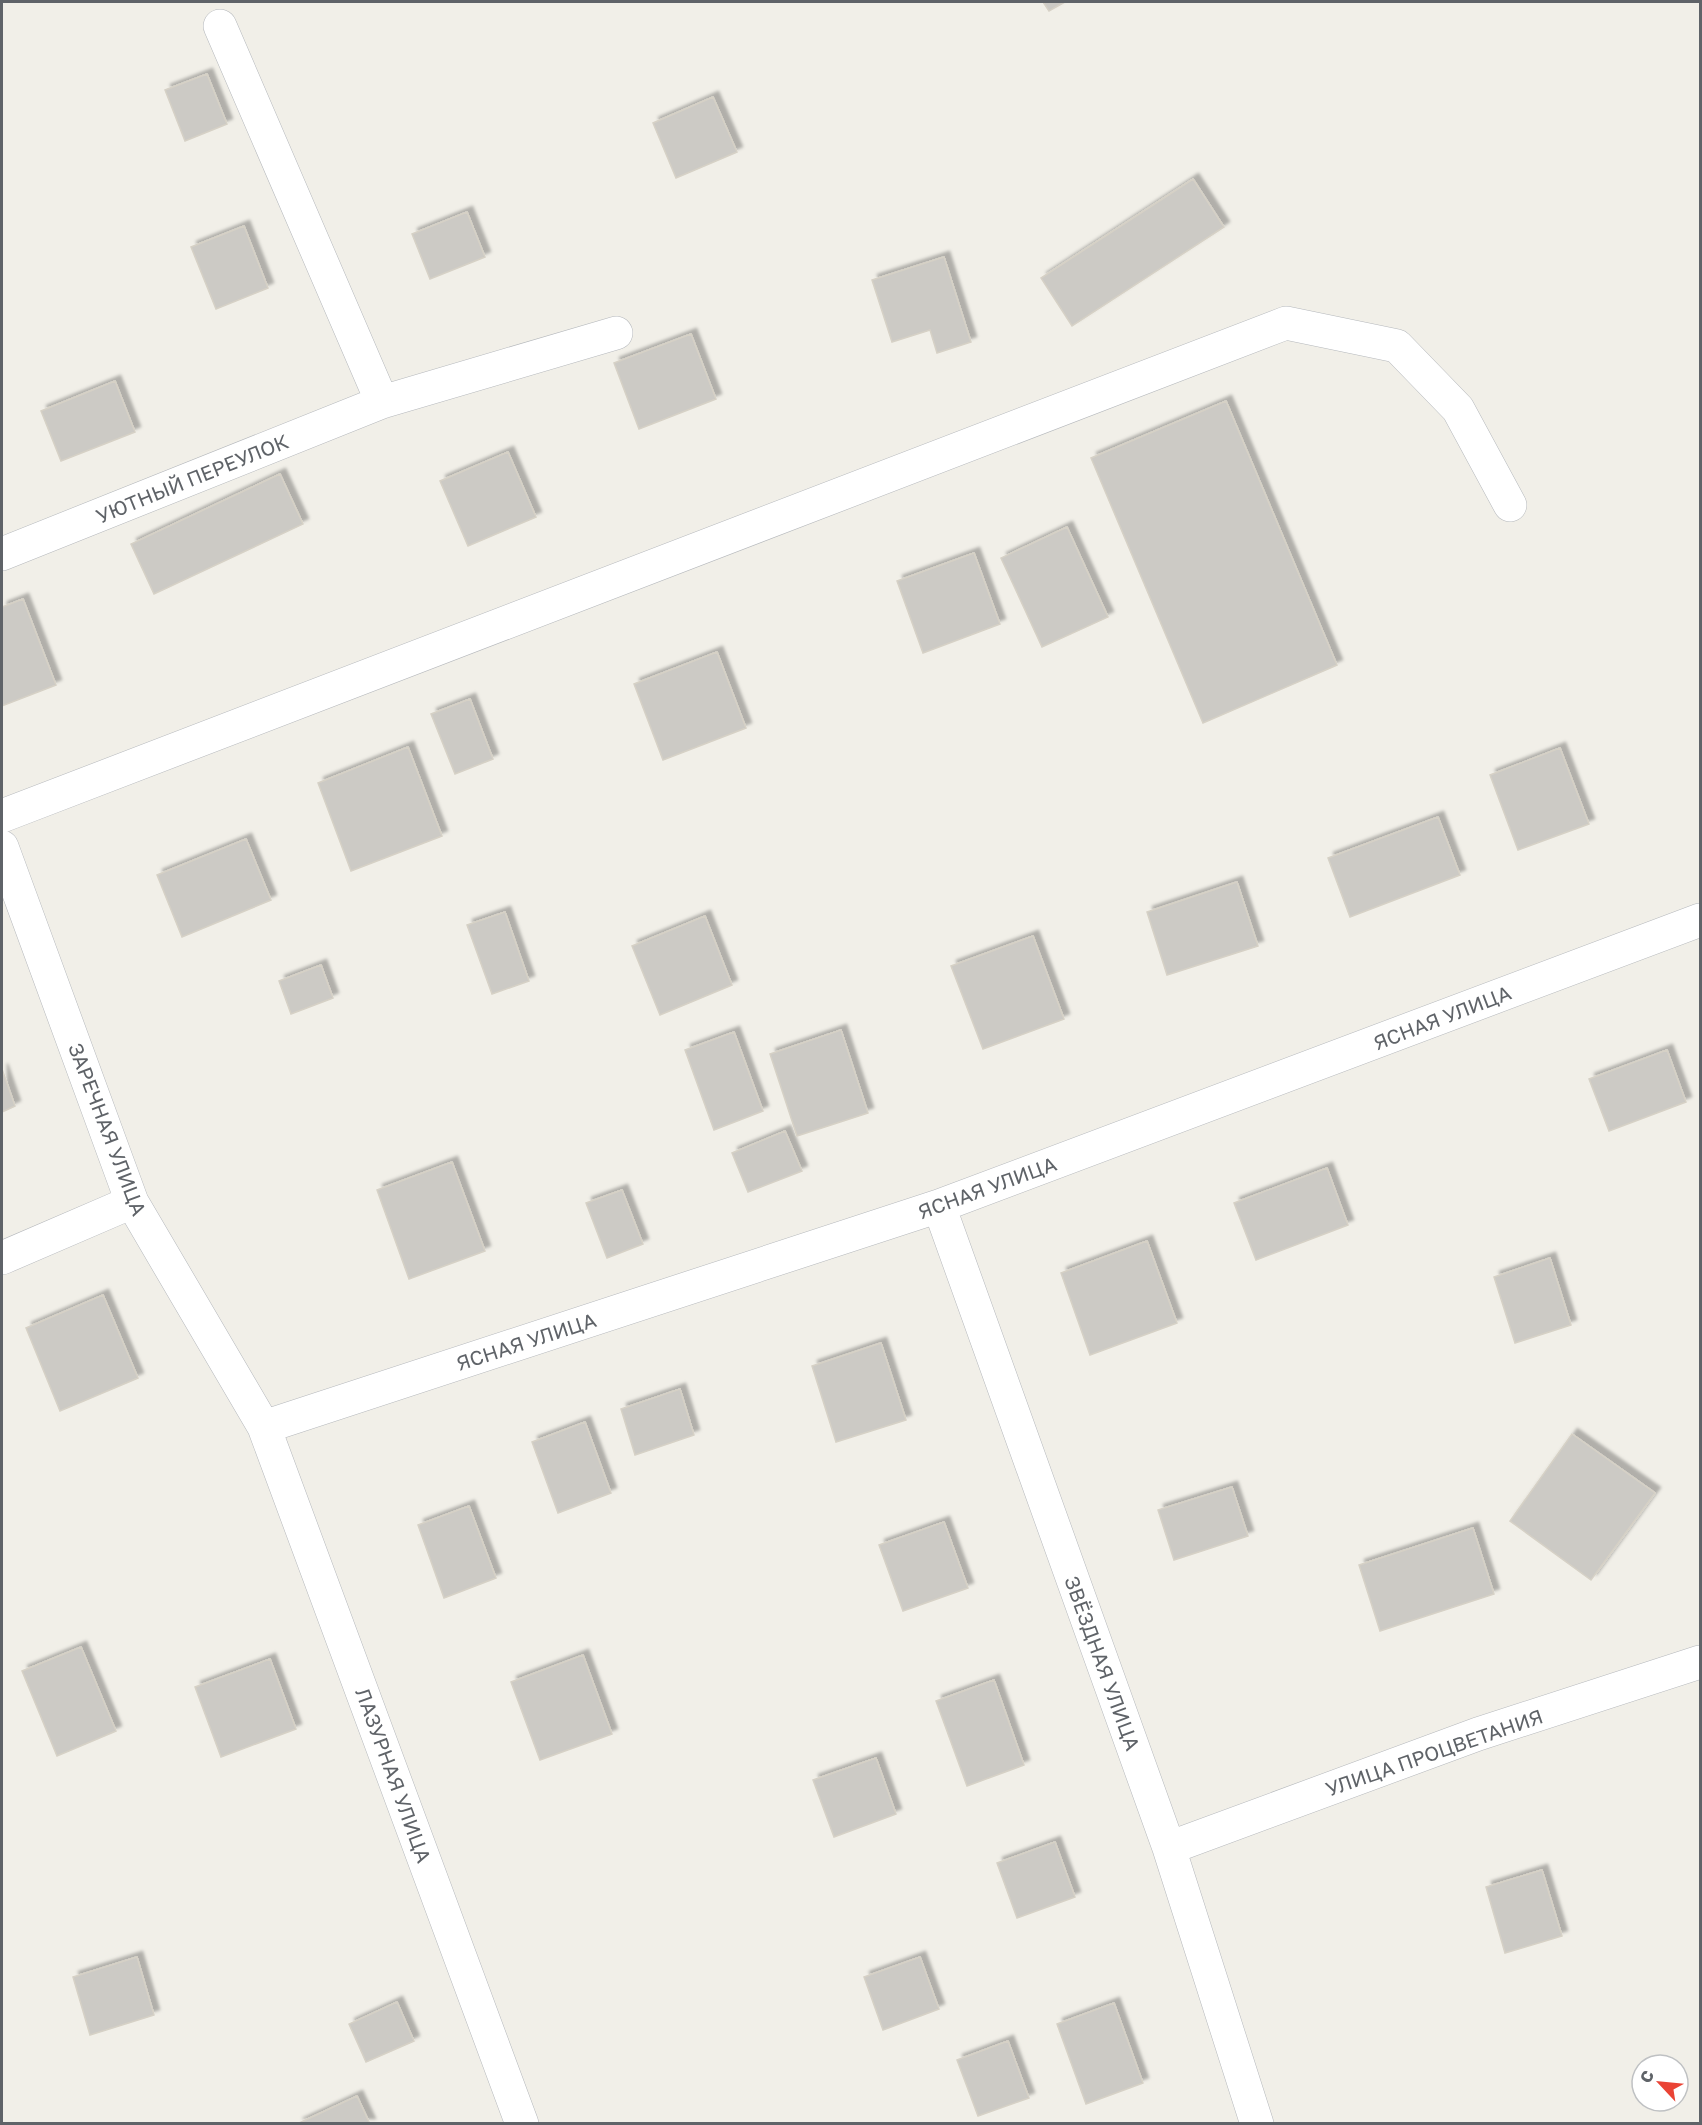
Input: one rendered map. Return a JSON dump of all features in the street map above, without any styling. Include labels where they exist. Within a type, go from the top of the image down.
[{"type":"street","points":[[220,26],[382,402]]},
{"type":"street","points":[[2,816],[1286,323],[1397,346],[1458,409],[1510,505]]},
{"type":"street","name":"УЮТНЫЙ ПЕРЕУЛОК","points":[[2,554],[382,402],[616,333]]},
{"type":"street","name":"ЗАРЕЧНАЯ УЛИЦА","points":[[2,847],[132,1202],[264,1427]]},
{"type":"street","name":"ЯСНАЯ УЛИЦА","points":[[264,1427],[939,1206],[1701,920]]},
{"type":"street","points":[[2,1258],[132,1202]]},
{"type":"street","name":"ЗВЁЗДНАЯ УЛИЦА","points":[[939,1206],[1169,1848],[1257,2124]]},
{"type":"street","name":"ЛАЗУРНАЯ УЛИЦА","points":[[264,1427],[522,2124]]},
{"type":"street","name":"УЛИЦА ПРОЦВЕТАНИЯ","points":[[1169,1848],[1478,1734],[1701,1662]]},
{"type":"building","points":[[1043,2],[1065,2],[1049,11]]},
{"type":"building","points":[[207,74],[227,124],[185,141],[165,90]]},
{"type":"building","points":[[713,97],[737,152],[676,178],[653,123]]},
{"type":"building","points":[[1193,179],[1224,227],[1072,326],[1041,278]]},
{"type":"building","points":[[467,212],[485,257],[430,279],[412,234]]},
{"type":"building","points":[[244,226],[268,288],[216,309],[191,247]]},
{"type":"building","points":[[944,257],[971,342],[937,353],[930,330],[892,342],[872,280]]},
{"type":"building","points":[[691,334],[716,399],[639,429],[614,363]]},
{"type":"building","points":[[115,381],[135,432],[61,461],[41,411]]},
{"type":"building","points":[[1226,401],[1337,665],[1203,723],[1091,458]]},
{"type":"building","points":[[508,452],[536,517],[468,546],[440,481]]},
{"type":"building","points":[[280,474],[303,524],[154,594],[131,544]]},
{"type":"building","points":[[1067,527],[1108,617],[1042,647],[1001,558]]},
{"type":"building","points":[[974,553],[1000,624],[923,653],[897,581]]},
{"type":"building","points":[[23,599],[56,685],[2,706],[2,607]]},
{"type":"building","points":[[717,652],[746,728],[663,760],[634,684]]},
{"type":"building","points":[[470,699],[493,759],[455,774],[431,714]]},
{"type":"building","points":[[408,747],[442,836],[351,871],[318,783]]},
{"type":"building","points":[[1560,748],[1589,824],[1518,850],[1490,775]]},
{"type":"building","points":[[1438,817],[1460,875],[1350,917],[1328,858]]},
{"type":"building","points":[[246,839],[271,900],[182,937],[157,875]]},
{"type":"building","points":[[1237,882],[1258,946],[1167,975],[1147,912]]},
{"type":"building","points":[[505,912],[529,981],[492,994],[467,925]]},
{"type":"building","points":[[705,916],[732,985],[660,1015],[632,946]]},
{"type":"building","points":[[1033,936],[1064,1019],[983,1049],[951,966]]},
{"type":"building","points":[[321,965],[333,998],[291,1014],[279,981]]},
{"type":"building","points":[[841,1030],[868,1113],[797,1136],[770,1054]]},
{"type":"building","points":[[734,1032],[763,1111],[714,1130],[685,1050]]},
{"type":"building","points":[[1667,1050],[1686,1102],[1609,1131],[1589,1079]]},
{"type":"building","points":[[2,1069],[15,1106],[2,1112]]},
{"type":"building","points":[[785,1131],[802,1171],[748,1192],[732,1153]]},
{"type":"building","points":[[452,1162],[485,1251],[409,1279],[377,1190]]},
{"type":"building","points":[[1327,1168],[1348,1225],[1256,1260],[1234,1203]]},
{"type":"building","points":[[622,1190],[643,1244],[607,1258],[586,1203]]},
{"type":"building","points":[[1147,1241],[1177,1323],[1090,1355],[1061,1273]]},
{"type":"building","points":[[1550,1258],[1571,1325],[1515,1343],[1494,1277]]},
{"type":"building","points":[[103,1295],[138,1378],[60,1411],[26,1328]]},
{"type":"building","points":[[881,1343],[906,1420],[836,1442],[812,1366]]},
{"type":"building","points":[[680,1389],[694,1435],[635,1455],[621,1409]]},
{"type":"building","points":[[585,1422],[611,1493],[558,1513],[532,1442]]},
{"type":"building","points":[[1572,1434],[1655,1493],[1591,1580],[1510,1521]]},
{"type":"building","points":[[1232,1487],[1248,1536],[1174,1560],[1158,1510]]},
{"type":"building","points":[[469,1506],[496,1578],[444,1598],[418,1525]]},
{"type":"building","points":[[944,1522],[968,1588],[903,1611],[879,1545]]},
{"type":"building","points":[[1473,1528],[1494,1594],[1380,1631],[1359,1565]]},
{"type":"building","points":[[81,1647],[116,1731],[57,1756],[22,1671]]},
{"type":"building","points":[[583,1655],[612,1734],[540,1760],[511,1682]]},
{"type":"building","points":[[270,1659],[296,1729],[221,1757],[195,1687]]},
{"type":"building","points":[[994,1680],[1024,1765],[967,1786],[936,1701]]},
{"type":"building","points":[[876,1758],[896,1814],[834,1837],[813,1780]]},
{"type":"building","points":[[1055,1842],[1075,1897],[1017,1918],[997,1863]]},
{"type":"building","points":[[1542,1870],[1562,1936],[1505,1953],[1486,1887]]},
{"type":"building","points":[[137,1957],[154,2015],[90,2035],[73,1977]]},
{"type":"building","points":[[920,1957],[939,2009],[883,2030],[864,1977]]},
{"type":"building","points":[[397,2002],[414,2041],[366,2062],[349,2024]]},
{"type":"building","points":[[1114,2003],[1143,2083],[1086,2104],[1057,2024]]},
{"type":"building","points":[[1008,2041],[1029,2098],[978,2116],[957,2060]]},
{"type":"building","points":[[357,2096],[370,2124],[297,2124]]}]
